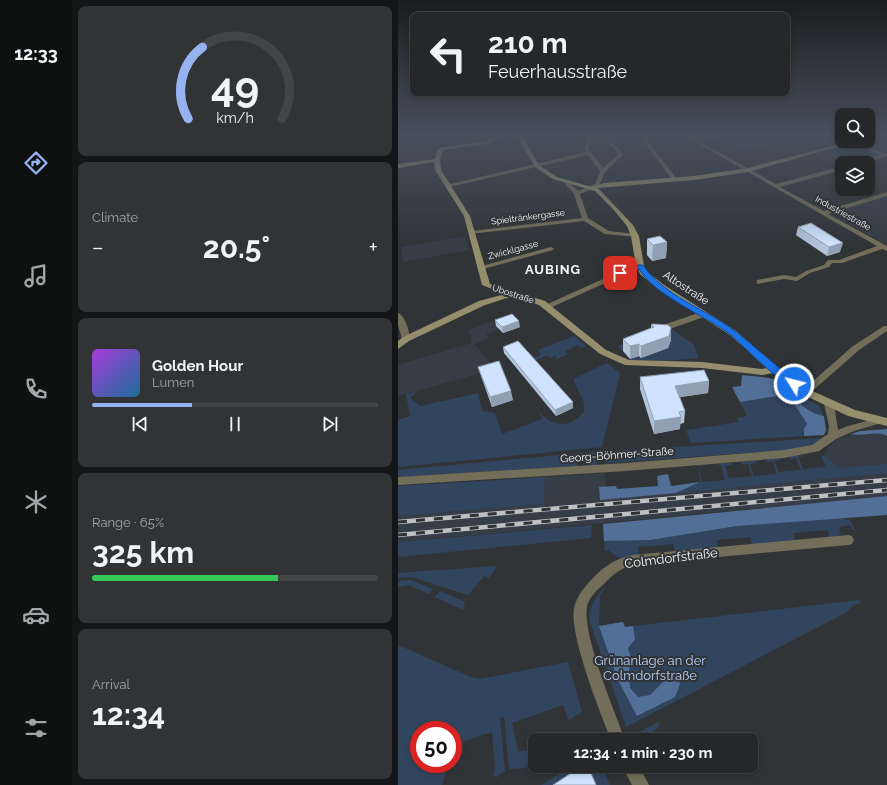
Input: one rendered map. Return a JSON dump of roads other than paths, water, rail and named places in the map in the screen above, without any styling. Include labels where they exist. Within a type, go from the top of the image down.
[{"type":"street","name":"Ubostraße","points":[[439,172],[449,185],[466,216],[486,285],[547,306],[603,352],[628,363],[704,365],[762,372],[775,370]]},
{"type":"street","points":[[449,185],[511,172]]},
{"type":"street","points":[[545,172],[567,183],[592,188],[599,191],[630,226],[635,236],[640,266],[634,267],[547,306]]},
{"type":"street","points":[[592,188],[600,182],[603,172]]},
{"type":"street","points":[[669,172],[675,180]]},
{"type":"street","points":[[577,193],[604,185],[675,180],[736,172]]},
{"type":"street","name":"Industriestraße","points":[[751,172],[885,247]]},
{"type":"street","points":[[776,186],[829,172]]},
{"type":"street","points":[[567,183],[577,193],[586,219],[606,233],[635,236]]},
{"type":"street","points":[[824,213],[887,194]]},
{"type":"street","name":"Spieltränkergasse","points":[[472,233],[586,219]]},
{"type":"street","points":[[760,282],[784,277],[797,279],[808,272],[827,266],[830,262],[840,262],[885,247]]},
{"type":"street","name":"Zwicklgasse","points":[[480,268],[551,249]]},
{"type":"street","name":"Altostraße","points":[[640,266],[643,272],[661,287],[733,333],[775,370],[806,392],[829,404],[882,422]]},
{"type":"street","points":[[482,303],[486,285]]},
{"type":"street","points":[[398,346],[406,339],[482,303],[512,294]]},
{"type":"street","points":[[651,332],[704,314]]},
{"type":"street","points":[[398,315],[406,339]]},
{"type":"street","points":[[806,392],[856,348],[887,328]]},
{"type":"street","points":[[829,404],[834,426],[833,436]]},
{"type":"street","name":"Georg-Böhmer-Straße","points":[[398,481],[632,467],[784,454],[815,448],[833,436],[851,428],[882,422]]},
{"type":"street","name":"Colmdorfstraße","points":[[616,733],[582,632],[579,616],[585,597],[608,570],[617,564],[629,560],[848,540]]},
{"type":"street","points":[[634,773],[641,785]]},
{"type":"railway","points":[[398,522],[887,480]]},
{"type":"railway","points":[[398,535],[887,490]]},
{"type":"district","name":"AUBING","points":[[553,269]]},
{"type":"park label","name":"Grünanlage an der Colmdorfstraße","points":[[650,668]]}]
